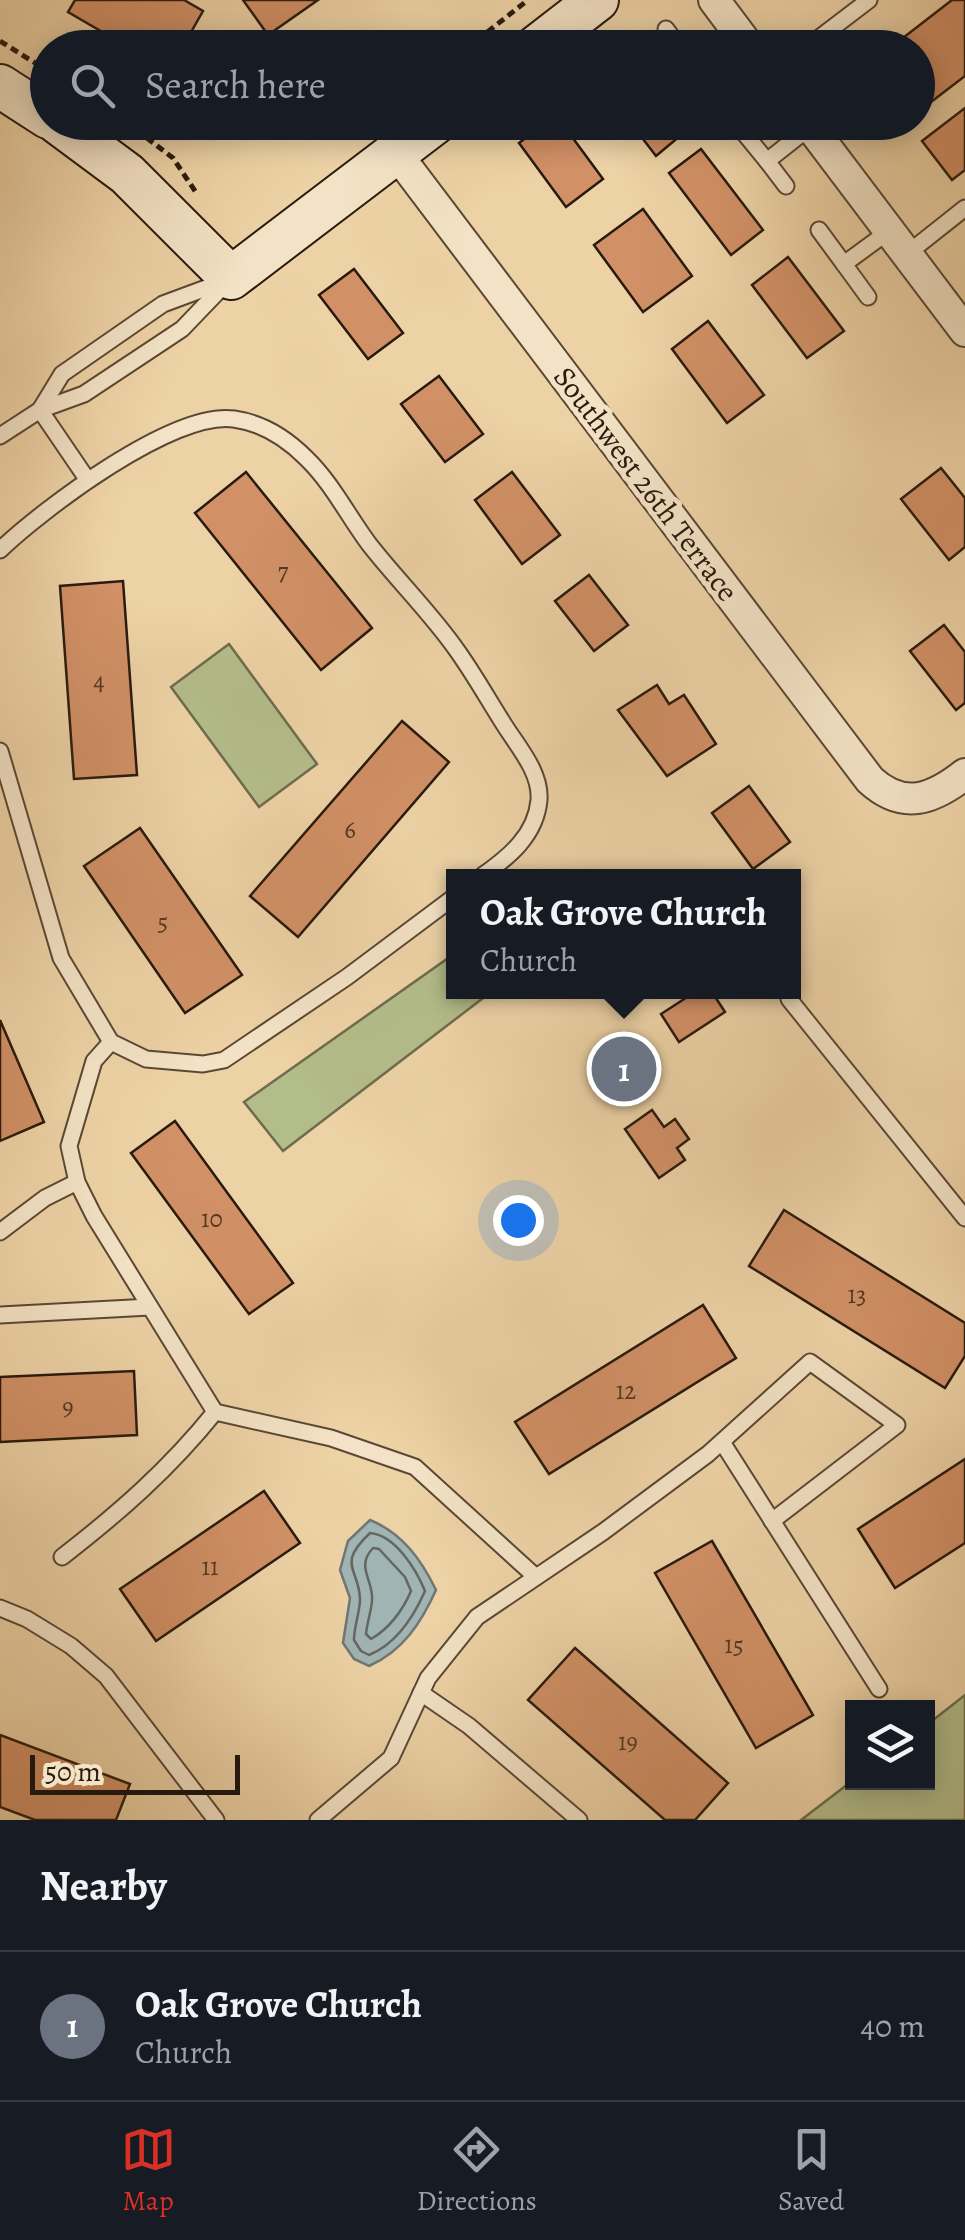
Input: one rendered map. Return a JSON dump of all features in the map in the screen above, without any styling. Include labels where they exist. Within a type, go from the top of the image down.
[{"type":"street","points":[[558,30],[597,0]]},
{"type":"street","points":[[714,0],[736,30]]},
{"type":"street","points":[[0,86],[30,105]]},
{"type":"street","points":[[82,140],[128,174],[231,278],[413,140]]},
{"type":"street","points":[[820,140],[965,331]]},
{"type":"street","name":"Southwest 26th Terrace","points":[[396,153],[870,780],[890,794],[908,799],[932,796],[965,774]]},
{"type":"lane","points":[[830,30],[869,0]]},
{"type":"lane","points":[[749,140],[786,186]]},
{"type":"lane","points":[[766,161],[791,140]]},
{"type":"lane","points":[[844,264],[965,208]]},
{"type":"lane","points":[[820,230],[868,297]]},
{"type":"lane","points":[[40,410],[62,374],[163,304],[231,278]]},
{"type":"lane","points":[[0,436],[40,410],[84,394],[182,329],[231,278]]},
{"type":"lane","points":[[40,410],[87,479]]},
{"type":"lane","points":[[0,550],[87,479],[178,432],[204,422],[231,418],[264,427],[307,459],[368,542],[456,649],[535,773],[540,798],[534,825],[521,843],[490,869]]},
{"type":"lane","points":[[0,751],[61,958],[111,1042],[146,1058],[203,1064],[224,1060],[347,977],[446,903]]},
{"type":"lane","points":[[789,999],[965,1218]]},
{"type":"lane","points":[[111,1042],[94,1062],[69,1146],[77,1182],[216,1412],[332,1438],[415,1467],[536,1577]]},
{"type":"lane","points":[[0,1232],[45,1198],[77,1182]]},
{"type":"lane","points":[[0,1315],[150,1308]]},
{"type":"lane","points":[[318,1820],[392,1758],[428,1678],[477,1617],[603,1532],[722,1442],[810,1362],[896,1425],[772,1521]]},
{"type":"lane","points":[[62,1557],[130,1504],[216,1412]]},
{"type":"lane","points":[[722,1442],[880,1689]]},
{"type":"lane","points":[[0,1608],[71,1646],[106,1676],[216,1820]]},
{"type":"lane","points":[[421,1692],[469,1726],[579,1820]]},
{"type":"path","points":[[490,30],[528,0]]},
{"type":"path","points":[[0,41],[30,60]]},
{"type":"path","points":[[150,140],[173,158],[199,200]]},
{"type":"green space","points":[[229,644],[317,764],[259,807],[171,687]]},
{"type":"green space","points":[[446,960],[446,999],[482,999],[283,1151],[244,1102]]},
{"type":"green space","points":[[965,1695],[965,1820],[801,1820],[845,1786],[845,1790],[935,1790],[935,1719]]},
{"type":"water","points":[[370,1520],[392,1532],[409,1548],[436,1590],[410,1635],[369,1666],[354,1659],[343,1643],[350,1598],[340,1570],[348,1541]]},
{"type":"building","points":[[75,0],[184,0],[203,11],[192,30],[99,30],[68,12]]},
{"type":"building","points":[[243,0],[318,0],[275,30],[264,30]]},
{"type":"building","points":[[952,0],[965,0],[965,76],[935,99],[935,30],[913,30]]},
{"type":"building","points":[[965,108],[965,170],[952,180],[922,141],[935,140],[935,131]]},
{"type":"building","points":[[574,140],[603,179],[566,207],[519,143]]},
{"type":"building","points":[[644,140],[675,140],[656,156]]},
{"type":"building","points":[[701,149],[763,230],[731,255],[669,173]]},
{"type":"building","points":[[643,209],[692,276],[643,312],[594,245]]},
{"type":"building","points":[[788,257],[844,331],[807,358],[752,285]]},
{"type":"building","points":[[354,269],[403,333],[368,359],[319,295]]},
{"type":"building","points":[[708,321],[764,395],[727,423],[672,349]]},
{"type":"building","points":[[439,376],[483,434],[445,462],[401,404]]},
{"type":"building","points":[[941,468],[965,498],[965,547],[949,560],[901,499]]},
{"type":"building","points":[[246,472],[372,628],[321,670],[195,513]]},
{"type":"building","points":[[512,472],[560,535],[522,564],[475,500]]},
{"type":"building","points":[[589,575],[628,625],[594,651],[555,601]]},
{"type":"building","points":[[123,581],[137,775],[74,779],[60,586]]},
{"type":"building","points":[[944,625],[965,652],[965,703],[956,710],[910,651]]},
{"type":"building","points":[[657,685],[669,704],[684,695],[716,744],[667,776],[618,710]]},
{"type":"building","points":[[402,721],[449,762],[298,937],[250,896]]},
{"type":"building","points":[[749,786],[790,842],[753,869],[712,813]]},
{"type":"building","points":[[140,828],[242,975],[185,1013],[84,866]]},
{"type":"building","points":[[684,999],[717,999],[725,1012],[679,1042],[661,1014]]},
{"type":"building","points":[[0,1020],[44,1122],[0,1141]]},
{"type":"building","points":[[652,1110],[664,1127],[675,1119],[689,1139],[677,1148],[685,1160],[659,1178],[625,1129]]},
{"type":"building","points":[[175,1121],[293,1283],[249,1314],[131,1153]]},
{"type":"building","points":[[784,1210],[965,1323],[965,1356],[945,1388],[749,1266]]},
{"type":"building","points":[[703,1305],[736,1358],[549,1474],[515,1422]]},
{"type":"building","points":[[134,1371],[137,1435],[0,1442],[0,1377]]},
{"type":"building","points":[[965,1459],[965,1543],[895,1588],[858,1529]]},
{"type":"building","points":[[264,1491],[300,1543],[156,1641],[120,1589]]},
{"type":"building","points":[[712,1541],[813,1715],[756,1748],[655,1573]]},
{"type":"building","points":[[575,1648],[728,1783],[695,1820],[665,1820],[528,1700]]},
{"type":"building","points":[[0,1735],[130,1784],[116,1820],[35,1820],[0,1807]]},
{"type":"place","name":"Oak Grove Church","points":[[624,1069]]}]
